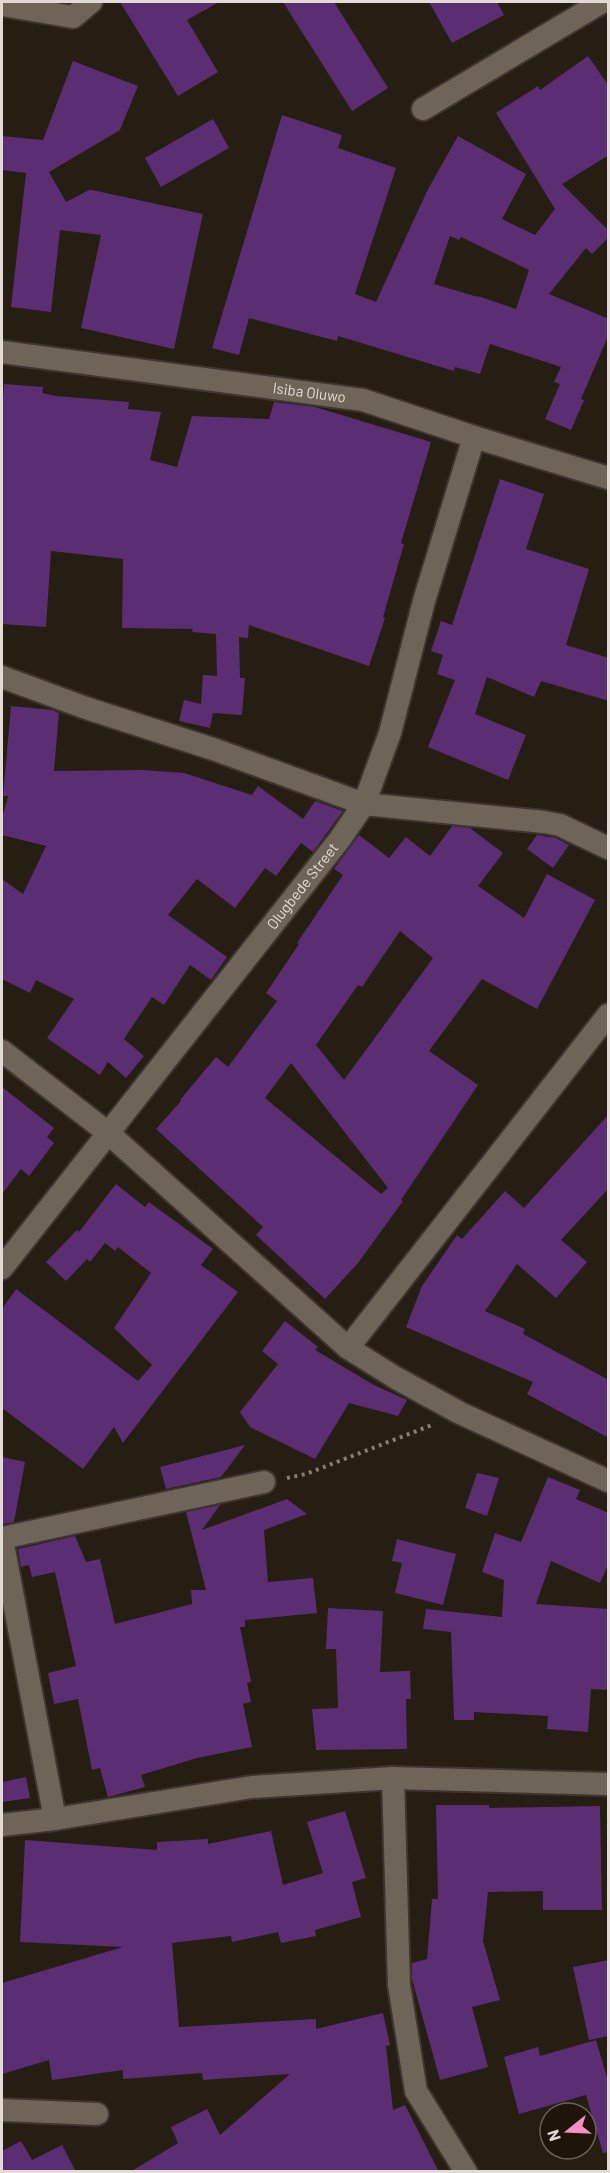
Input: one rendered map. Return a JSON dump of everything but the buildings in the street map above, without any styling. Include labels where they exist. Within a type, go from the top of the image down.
[{"type":"street","points":[[2,5],[73,17],[91,2]]},
{"type":"street","points":[[423,109],[602,2]]},
{"type":"street","name":"Isiba Oluwo","points":[[2,351],[363,400],[609,478]]},
{"type":"street","name":"Olugbede Street","points":[[2,1268],[107,1132],[340,840],[364,804],[390,733],[424,601],[474,437]]},
{"type":"street","points":[[2,677],[86,708],[216,750],[364,804],[544,822],[560,825],[609,848]]},
{"type":"street","points":[[348,1348],[609,1015]]},
{"type":"street","points":[[2,1051],[107,1132],[348,1348],[396,1378],[460,1413],[561,1461],[609,1480]]},
{"type":"street","points":[[55,1819],[2,1538],[264,1482]]},
{"type":"street","points":[[393,1778],[399,1985],[416,2091],[466,2172]]},
{"type":"street","points":[[2,1825],[55,1819],[252,1787],[393,1778],[609,1784]]},
{"type":"street","points":[[2,2110],[97,2114]]},
{"type":"path","points":[[264,1482],[306,1474],[460,1413]]}]
